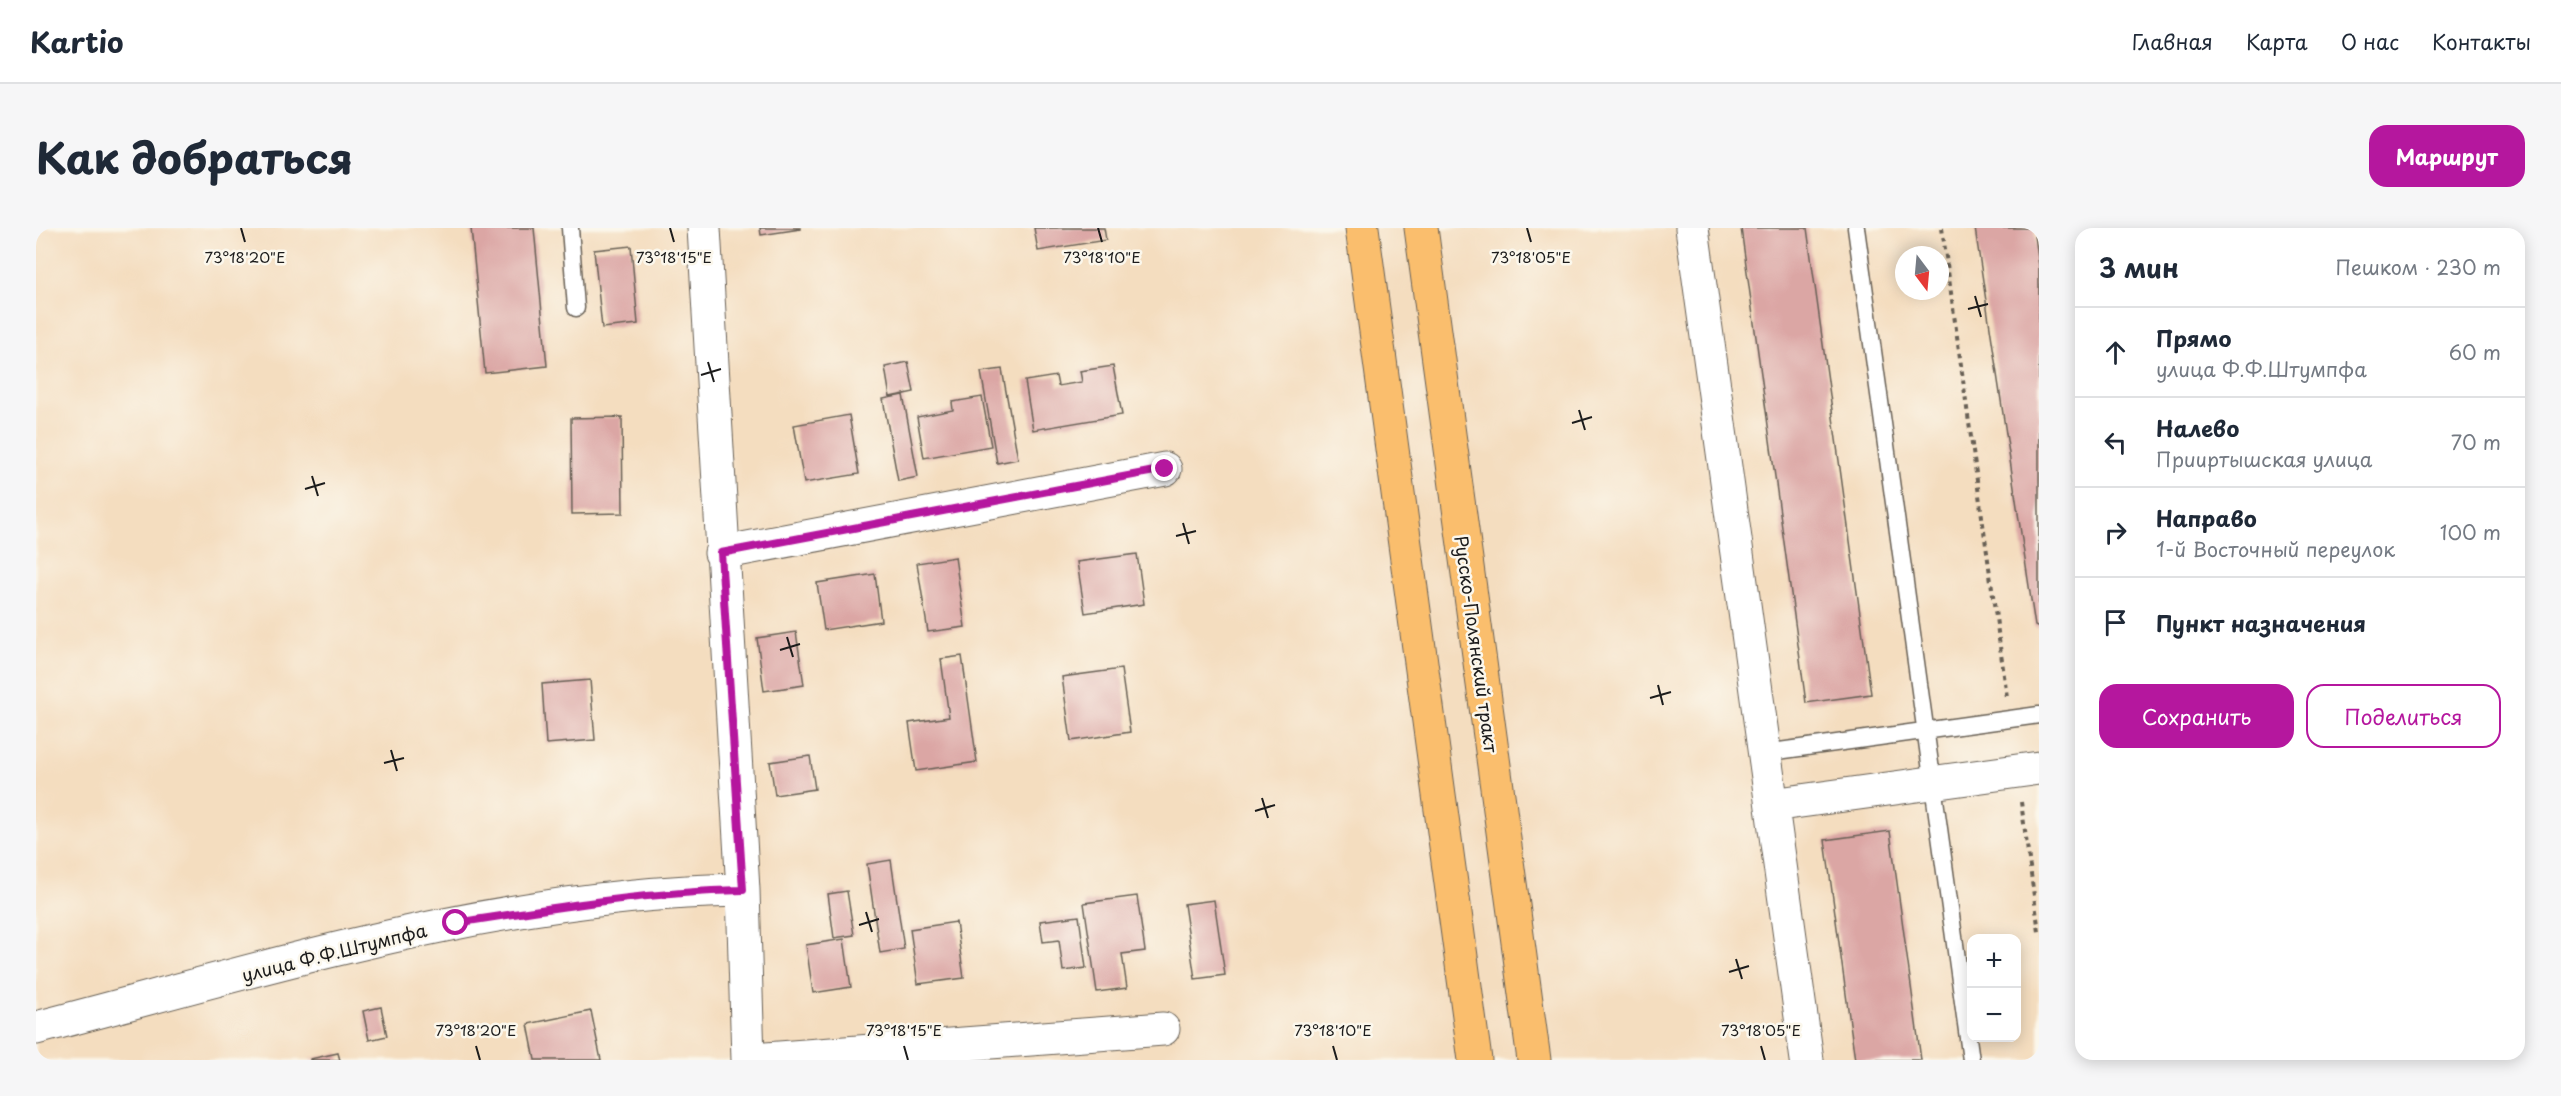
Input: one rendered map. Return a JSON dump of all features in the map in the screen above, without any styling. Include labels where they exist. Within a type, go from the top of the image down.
[{"type":"main road","points":[[1362,228],[1475,1060]]},
{"type":"main road","name":"Русско-Полянский тракт","points":[[1420,228],[1534,1060]]},
{"type":"street","points":[[704,228],[721,553],[743,890],[749,1060],[1163,1029]]},
{"type":"street","points":[[1692,228],[1807,1060]]},
{"type":"street","points":[[721,553],[1165,469]]},
{"type":"street","points":[[1772,805],[2028,769]]},
{"type":"street","name":"улица Ф.Ф.Штумпфа","points":[[36,1028],[346,947],[456,923],[679,891],[743,890]]},
{"type":"lane","points":[[570,228],[576,308]]},
{"type":"lane","points":[[1856,228],[1971,1060]]},
{"type":"lane","points":[[1764,753],[2039,715]]},
{"type":"path","points":[[1942,228],[2010,719]]},
{"type":"path","points":[[2028,769],[2039,932]]},
{"type":"building","points":[[471,228],[534,228],[547,366],[485,373]]},
{"type":"building","points":[[760,228],[800,228],[800,229],[761,235]]},
{"type":"building","points":[[1034,228],[1104,228],[1106,240],[1038,251]]},
{"type":"building","points":[[1741,228],[1807,228],[1871,694],[1806,703]]},
{"type":"building","points":[[1975,228],[2034,228],[2039,266],[2039,628],[2035,626]]},
{"type":"building","points":[[631,246],[638,324],[602,328],[594,250]]},
{"type":"building","points":[[908,362],[914,392],[890,397],[885,367]]},
{"type":"building","points":[[1113,366],[1122,415],[1033,430],[1025,381],[1056,376],[1058,386],[1082,382],[1080,371]]},
{"type":"building","points":[[1002,369],[1018,459],[997,463],[981,372]]},
{"type":"building","points":[[903,395],[918,477],[898,481],[883,399]]},
{"type":"building","points":[[982,397],[991,446],[924,458],[917,417],[953,410],[952,402]]},
{"type":"building","points":[[849,415],[859,474],[804,483],[794,425]]},
{"type":"building","points":[[622,417],[623,513],[572,514],[571,418]]},
{"type":"building","points":[[1137,554],[1144,604],[1085,613],[1077,562]]},
{"type":"building","points":[[955,557],[965,627],[928,632],[917,563]]},
{"type":"building","points":[[875,574],[881,621],[824,630],[817,583]]},
{"type":"building","points":[[796,632],[804,685],[764,691],[757,638]]},
{"type":"building","points":[[962,656],[977,762],[916,771],[909,723],[949,717],[941,659]]},
{"type":"building","points":[[1121,669],[1130,732],[1071,741],[1062,677]]},
{"type":"building","points":[[590,680],[595,740],[546,744],[542,684]]},
{"type":"building","points":[[810,756],[815,789],[775,795],[770,762]]},
{"type":"building","points":[[1890,831],[1921,1060],[1855,1060],[1825,840]]},
{"type":"building","points":[[891,860],[904,949],[880,953],[867,864]]},
{"type":"building","points":[[847,891],[854,935],[834,938],[828,894]]},
{"type":"building","points":[[1137,896],[1145,951],[1122,954],[1127,988],[1097,992],[1084,903]]},
{"type":"building","points":[[1214,900],[1225,975],[1195,979],[1184,904]]},
{"type":"building","points":[[1079,916],[1086,968],[1063,971],[1059,940],[1043,942],[1040,921]]},
{"type":"building","points":[[956,922],[964,978],[918,984],[910,929]]},
{"type":"building","points":[[844,939],[851,987],[813,993],[806,945]]},
{"type":"building","points":[[381,1007],[387,1036],[369,1040],[363,1011]]},
{"type":"building","points":[[591,1011],[601,1060],[535,1060],[528,1024]]},
{"type":"building","points":[[338,1053],[340,1060],[310,1060],[310,1059]]},
{"type":"route","points":[[456,923],[679,891],[743,890],[721,553],[1165,469]]}]
